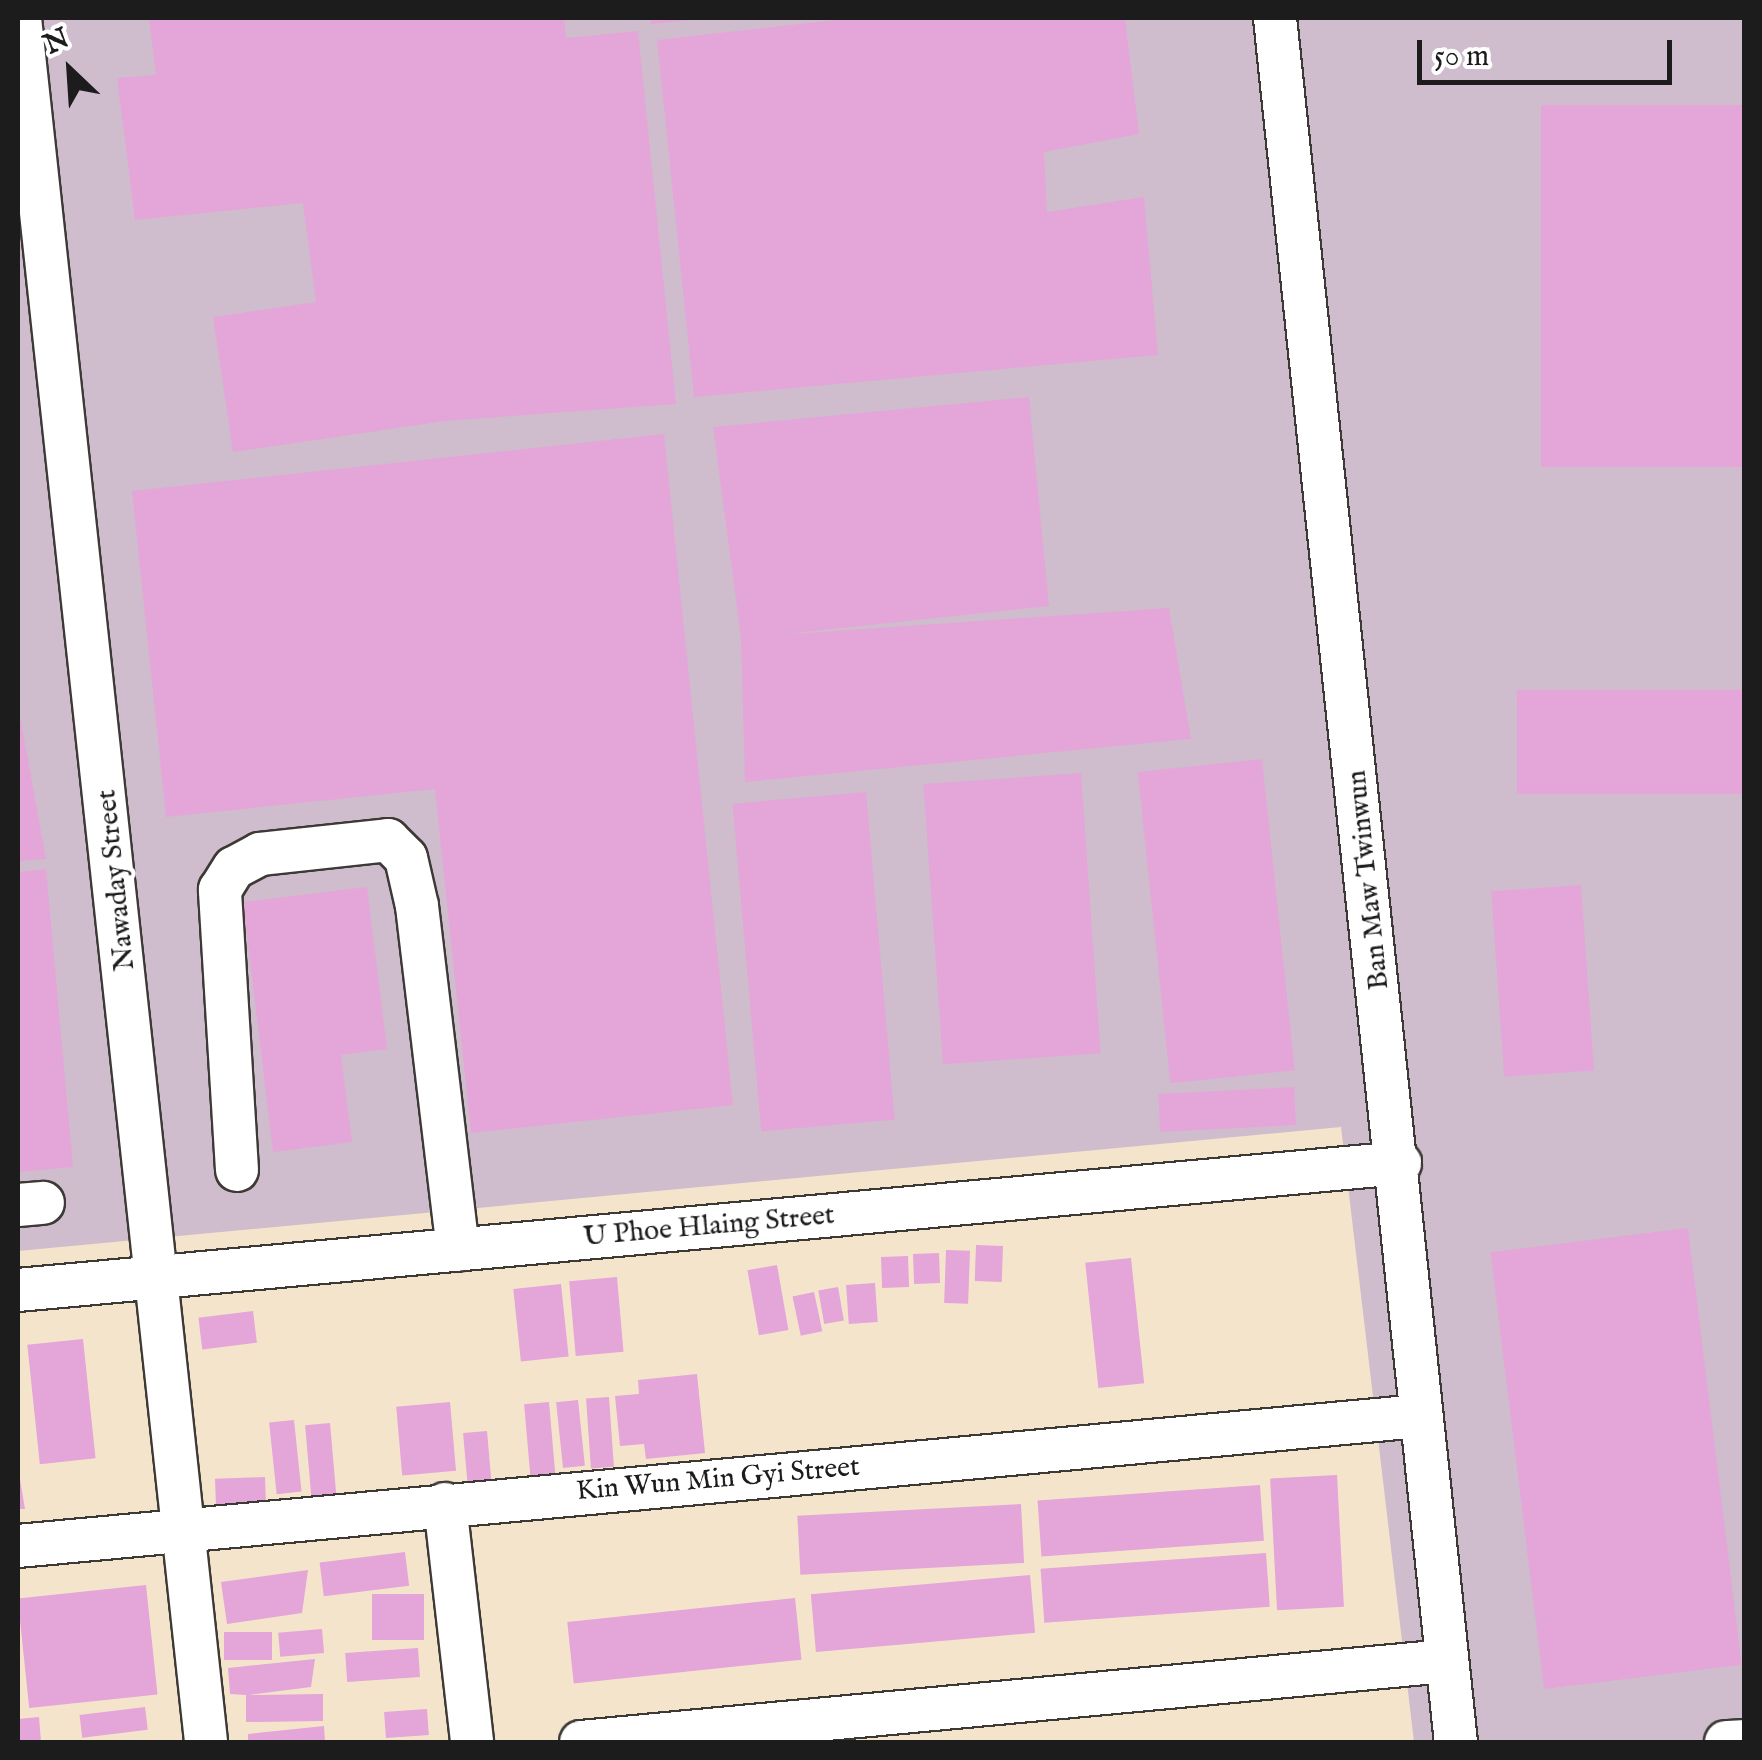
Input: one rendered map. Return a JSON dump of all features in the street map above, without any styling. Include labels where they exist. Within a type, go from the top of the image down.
[{"type":"street","name":"Nawaday Street","points":[[20,18],[161,1278],[206,1742]]},
{"type":"street","name":"Ban Maw Twinwun","points":[[1275,18],[1400,1163],[1419,1416],[1456,1742]]},
{"type":"street","points":[[238,1170],[220,890],[234,868],[260,854],[388,840],[406,858],[417,906],[458,1250]]},
{"type":"street","name":"U Phoe Hlaing Street","points":[[18,1290],[1400,1163]]},
{"type":"street","name":"Kin Wun Min Gyi Street","points":[[18,1546],[1419,1416]]},
{"type":"street","points":[[445,1504],[472,1742]]},
{"type":"street","points":[[580,1742],[640,1740],[1446,1661]]},
{"type":"street","points":[[1726,1742],[1744,1740]]},
{"type":"shaded area","points":[[18,18],[1744,18],[1744,1742],[1414,1742],[1341,1127],[18,1251]]},
{"type":"building","points":[[149,18],[564,18],[566,38],[638,31],[676,404],[445,421],[233,452],[213,317],[316,302],[303,203],[135,220],[117,78],[156,75]]},
{"type":"building","points":[[651,18],[692,18],[692,20],[651,24]]},
{"type":"building","points":[[853,18],[1125,18],[1139,134],[1044,152],[1047,212],[1144,197],[1158,355],[694,397],[657,40]]},
{"type":"building","points":[[1541,105],[1744,105],[1744,467],[1541,467]]},
{"type":"building","points":[[1029,397],[1049,606],[776,635],[1169,608],[1191,739],[745,782],[741,637],[713,427]]},
{"type":"building","points":[[664,434],[733,1105],[471,1133],[435,789],[166,817],[132,491]]},
{"type":"building","points":[[1517,690],[1744,690],[1744,794],[1517,794]]},
{"type":"building","points":[[19,711],[46,859],[18,861]]},
{"type":"building","points":[[1262,759],[1295,1070],[1170,1083],[1138,772]]},
{"type":"building","points":[[1081,773],[1101,1053],[943,1064],[923,784]]},
{"type":"building","points":[[866,792],[895,1120],[761,1131],[733,804]]},
{"type":"building","points":[[46,869],[73,1167],[18,1172],[18,872]]},
{"type":"building","points":[[1581,885],[1594,1071],[1504,1077],[1491,891]]},
{"type":"building","points":[[367,887],[387,1049],[341,1055],[352,1142],[273,1152],[243,902]]},
{"type":"building","points":[[1294,1087],[1296,1125],[1160,1132],[1158,1094]]},
{"type":"building","points":[[1688,1228],[1742,1665],[1544,1689],[1490,1252]]},
{"type":"building","points":[[976,1245],[1003,1246],[1002,1282],[975,1281]]},
{"type":"building","points":[[946,1250],[970,1251],[968,1304],[944,1303]]},
{"type":"building","points":[[939,1253],[940,1283],[914,1284],[913,1254]]},
{"type":"building","points":[[908,1256],[909,1287],[882,1288],[881,1257]]},
{"type":"building","points":[[1131,1258],[1144,1383],[1098,1388],[1085,1263]]},
{"type":"building","points":[[777,1265],[788,1330],[759,1335],[747,1270]]},
{"type":"building","points":[[617,1277],[624,1352],[576,1356],[569,1281]]},
{"type":"building","points":[[875,1283],[878,1322],[849,1324],[846,1285]]},
{"type":"building","points":[[561,1284],[569,1357],[521,1362],[513,1289]]},
{"type":"building","points":[[838,1287],[844,1320],[824,1324],[818,1290]]},
{"type":"building","points":[[814,1292],[822,1331],[801,1336],[792,1297]]},
{"type":"building","points":[[253,1311],[257,1343],[202,1349],[198,1318]]},
{"type":"building","points":[[83,1339],[96,1458],[40,1464],[27,1345]]},
{"type":"building","points":[[697,1374],[705,1453],[646,1459],[644,1444],[620,1446],[615,1396],[639,1394],[638,1380]]},
{"type":"building","points":[[609,1397],[614,1467],[591,1468],[586,1399]]},
{"type":"building","points":[[578,1400],[585,1466],[563,1468],[556,1402]]},
{"type":"building","points":[[450,1402],[456,1471],[402,1475],[396,1407]]},
{"type":"building","points":[[549,1402],[555,1474],[530,1476],[524,1404]]},
{"type":"building","points":[[294,1420],[302,1492],[277,1494],[269,1423]]},
{"type":"building","points":[[330,1423],[337,1500],[312,1502],[305,1425]]},
{"type":"building","points":[[487,1431],[492,1486],[468,1488],[463,1433]]},
{"type":"building","points":[[18,1467],[25,1509],[18,1509]]},
{"type":"building","points":[[1337,1475],[1344,1607],[1277,1610],[1270,1479]]},
{"type":"building","points":[[265,1477],[266,1503],[216,1505],[215,1479]]},
{"type":"building","points":[[1260,1485],[1264,1541],[1041,1556],[1038,1501]]},
{"type":"building","points":[[1021,1504],[1024,1563],[800,1575],[797,1516]]},
{"type":"building","points":[[405,1552],[409,1586],[324,1596],[320,1562]]},
{"type":"building","points":[[1266,1553],[1270,1607],[1044,1623],[1041,1569]]},
{"type":"building","points":[[308,1570],[302,1613],[227,1624],[221,1582]]},
{"type":"building","points":[[1030,1575],[1035,1633],[816,1652],[811,1594]]},
{"type":"building","points":[[146,1585],[157,1694],[29,1708],[18,1598]]},
{"type":"building","points":[[372,1594],[424,1594],[424,1640],[372,1640]]},
{"type":"building","points":[[795,1598],[801,1660],[574,1684],[567,1622]]},
{"type":"building","points":[[322,1629],[324,1653],[280,1657],[278,1633]]},
{"type":"building","points":[[224,1632],[272,1632],[272,1660],[224,1660]]},
{"type":"building","points":[[418,1648],[420,1677],[347,1682],[345,1653]]},
{"type":"building","points":[[315,1659],[311,1687],[249,1695],[323,1694],[323,1721],[246,1722],[246,1695],[230,1694],[228,1668]]},
{"type":"building","points":[[145,1707],[148,1730],[82,1738],[79,1715]]},
{"type":"building","points":[[427,1709],[429,1735],[386,1738],[384,1712]]},
{"type":"building","points":[[39,1717],[41,1742],[18,1742],[18,1719]]},
{"type":"building","points":[[324,1726],[325,1742],[248,1742],[248,1734]]}]
